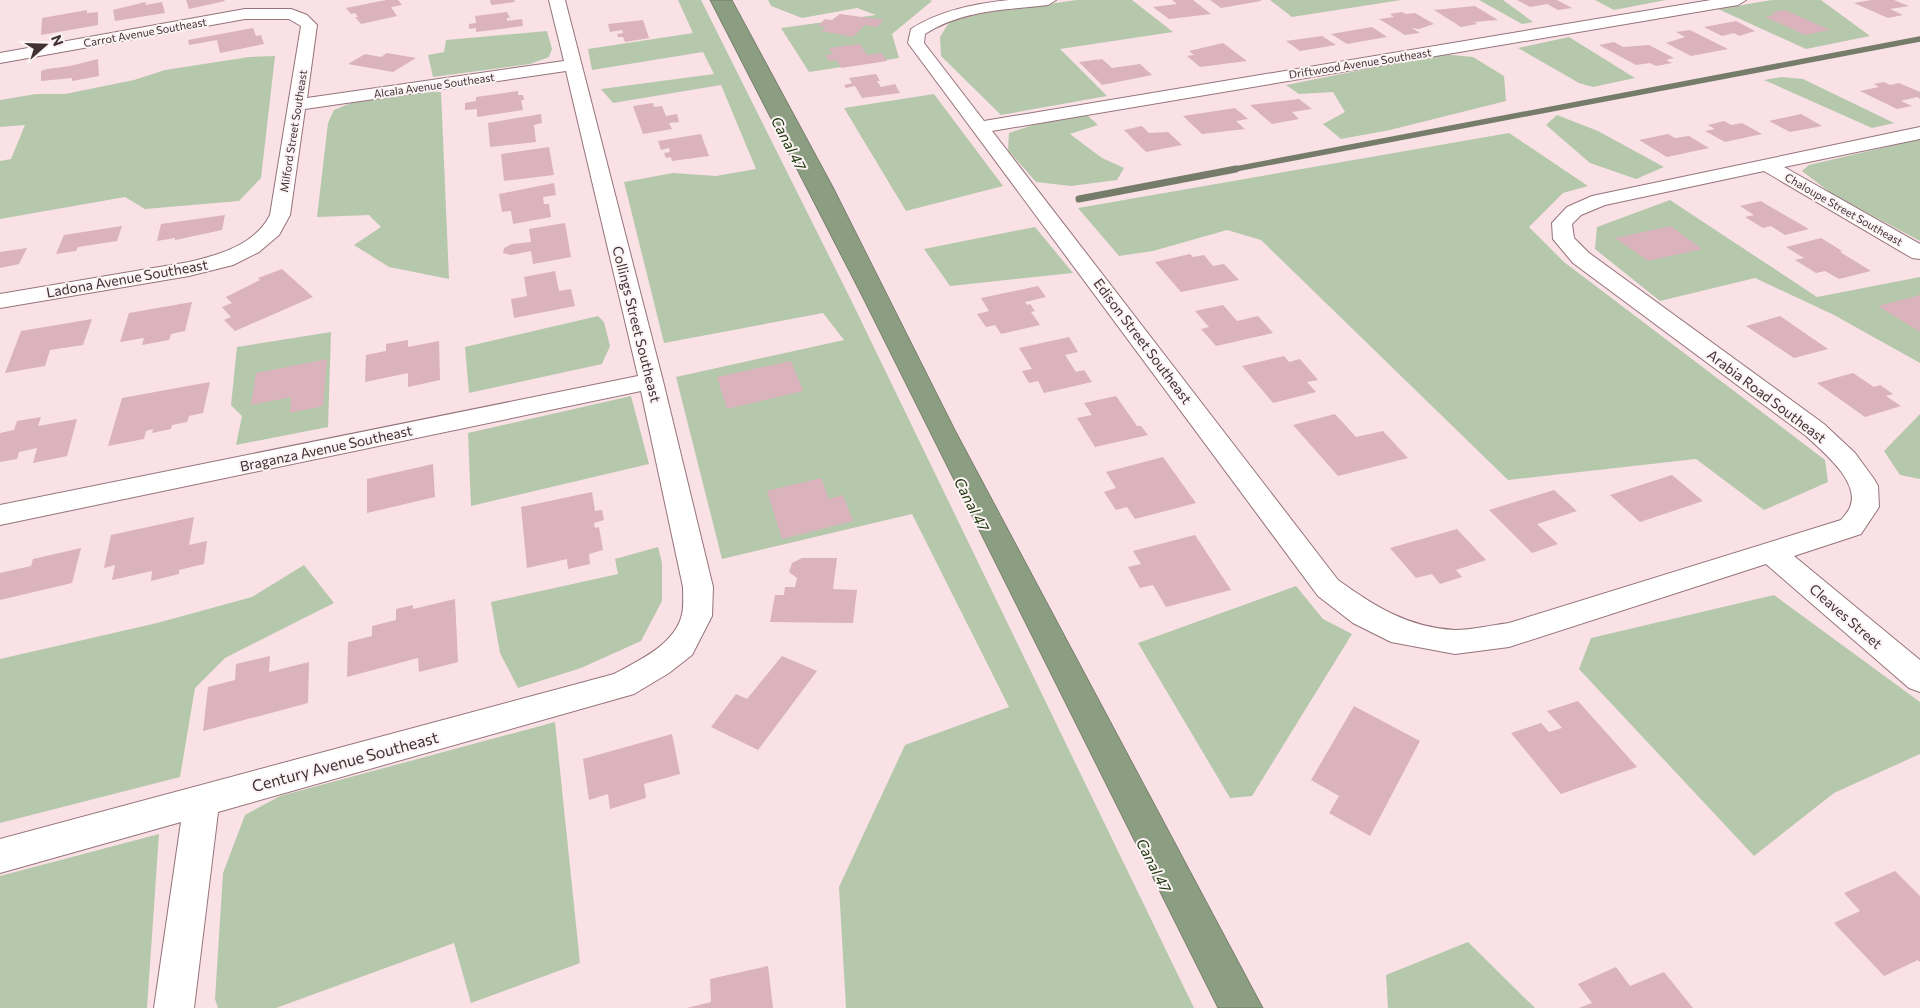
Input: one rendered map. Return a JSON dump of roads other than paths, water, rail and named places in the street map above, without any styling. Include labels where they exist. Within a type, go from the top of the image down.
[{"type":"street","name":"Collings Street Southeast","points":[[557,0],[652,381],[698,587],[697,616],[680,646]]},
{"type":"street","name":"Edison Street Southeast","points":[[1048,0],[954,13],[924,26],[917,32],[916,43],[1328,588],[1364,615],[1402,633]]},
{"type":"street","name":"Driftwood Avenue Southeast","points":[[981,127],[1735,0]]},
{"type":"street","name":"Carrot Avenue Southeast","points":[[0,58],[245,14],[274,12],[291,14]]},
{"type":"street","name":"Milford Street Southeast","points":[[251,247],[272,231],[280,215],[309,25],[302,18],[291,14]]},
{"type":"street","name":"Alcala Avenue Southeast","points":[[296,105],[573,65]]},
{"type":"street","name":"Arabia Road Southeast","points":[[1402,633],[1454,642],[1508,635],[1772,553],[1851,526],[1865,508],[1864,486],[1846,459],[1815,430],[1581,258],[1564,239],[1562,223],[1574,211],[1599,200],[1920,133]]},
{"type":"street","name":"Chaloupe Street Southeast","points":[[1768,166],[1920,253]]},
{"type":"street","name":"Ladona Avenue Southeast","points":[[0,301],[188,269],[225,260],[251,247]]},
{"type":"street","name":"Braganza Avenue Southeast","points":[[0,515],[652,381]]},
{"type":"street","name":"Cleaves Street","points":[[1772,553],[1920,679]]},
{"type":"street","name":"Century Avenue Southeast","points":[[0,856],[623,685],[658,664],[680,646]]},
{"type":"street","points":[[174,1008],[202,800]]},
{"type":"water","name":"Canal 47","points":[[710,0],[732,0],[833,187],[955,430],[1263,1008],[1218,1008],[863,298]]},
{"type":"waterway","points":[[1230,170],[1920,39]]},
{"type":"waterway","points":[[1079,199],[1236,169]]}]
